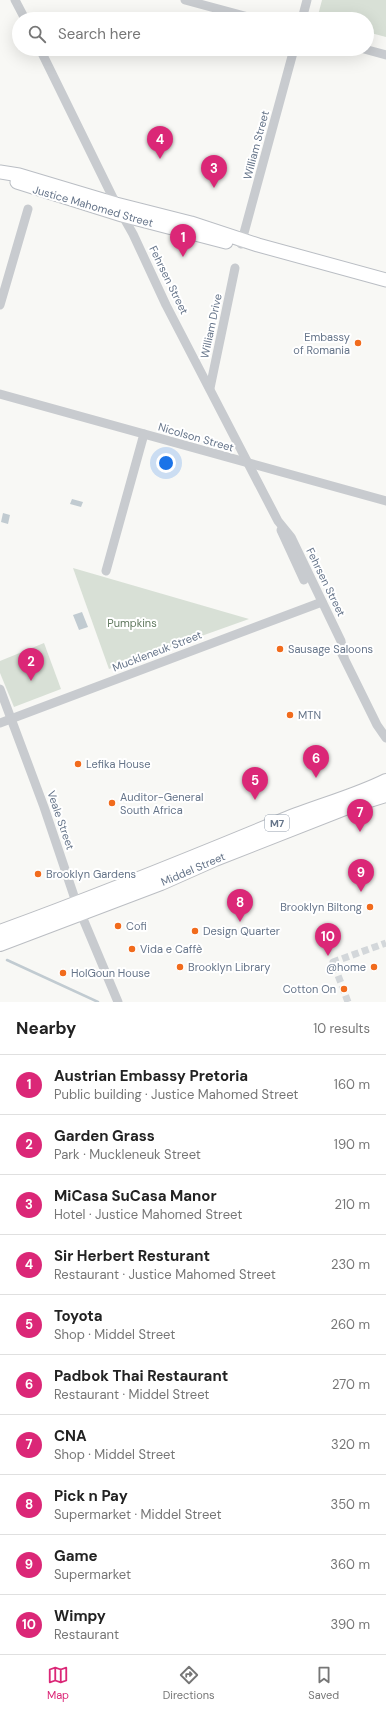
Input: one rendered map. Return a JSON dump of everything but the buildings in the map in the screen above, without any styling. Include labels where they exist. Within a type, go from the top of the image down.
[{"type":"main road","name":"Justice Mahomed Street","points":[[0,173],[19,175],[119,210],[191,223],[241,242],[386,280]]},
{"type":"main road","name":"Middel Street","points":[[369,789],[386,781]]},
{"type":"main road","name":"Middel Street","points":[[0,944],[169,868],[311,809],[369,789],[386,785]]},
{"type":"main road","name":"Middel Street","points":[[0,932],[79,908],[350,806],[386,795]]},
{"type":"street","points":[[15,0],[21,12]]},
{"type":"street","points":[[185,0],[229,12]]},
{"type":"street","points":[[304,12],[307,0]]},
{"type":"street","points":[[374,52],[386,55]]},
{"type":"street","name":"Fehrsen Street","points":[[43,56],[119,210],[133,234],[166,305],[278,521],[287,546],[319,603],[344,657],[386,738]]},
{"type":"street","name":"William Street","points":[[241,242],[247,227],[292,56]]},
{"type":"street","points":[[0,305],[28,209]]},
{"type":"street","name":"William Drive","points":[[210,388],[236,268]]},
{"type":"street","name":"Nicolson Street","points":[[0,394],[386,501]]},
{"type":"street","points":[[106,571],[144,434]]},
{"type":"street","name":"Muckleneuk Street","points":[[0,723],[319,603]]},
{"type":"street","name":"Veale Street","points":[[0,689],[79,908],[118,1002]]},
{"type":"street","name":"Fehrsen Street","points":[[370,708],[386,725]]},
{"type":"green space","points":[[322,0],[386,0],[386,37],[374,34],[374,12],[319,12]]},
{"type":"green space","name":"Pumpkins","points":[[73,568],[249,619],[109,669]]},
{"type":"green space","points":[[44,643],[61,689],[14,707],[0,673],[0,661]]},
{"type":"shaded area","points":[[72,499],[83,502],[81,507],[70,504]]},
{"type":"shaded area","points":[[3,513],[10,515],[8,524],[1,522]]},
{"type":"shaded area","points":[[82,612],[88,627],[79,630],[73,615]]},
{"type":"shaded area","points":[[34,654],[36,659],[22,665],[20,660]]},
{"type":"waterway","points":[[7,960],[98,1002]]},
{"type":"tunnel","points":[[348,1002],[333,962],[386,943]]},
{"type":"place","name":"Sir Herbert Resturant","points":[[160,159]]},
{"type":"place","name":"MiCasa SuCasa Manor","points":[[214,188]]},
{"type":"place","name":"Austrian Embassy Pretoria","points":[[183,257]]},
{"type":"place","name":"Embassy of Romania","points":[[358,343]]},
{"type":"place","name":"Sausage Saloons","points":[[280,649]]},
{"type":"place","name":"Garden Grass","points":[[31,681]]},
{"type":"place","name":"MTN","points":[[290,715]]},
{"type":"place","name":"Lefika House","points":[[78,764]]},
{"type":"place","name":"Padbok Thai Restaurant","points":[[316,778]]},
{"type":"place","name":"Toyota","points":[[255,800]]},
{"type":"place","name":"Auditor-General South Africa","points":[[112,803]]},
{"type":"place","name":"CNA","points":[[360,832]]},
{"type":"place","name":"Brooklyn Gardens","points":[[38,874]]},
{"type":"place","name":"Game","points":[[361,892]]},
{"type":"place","name":"Brooklyn Biltong","points":[[370,907]]},
{"type":"place","name":"Pick n Pay","points":[[240,922]]},
{"type":"place","name":"Cofi","points":[[118,926]]},
{"type":"place","name":"Design Quarter","points":[[195,931]]},
{"type":"place","name":"Vida e Caffè","points":[[132,949]]},
{"type":"place","name":"Wimpy","points":[[328,956]]},
{"type":"place","name":"Brooklyn Library","points":[[180,967]]},
{"type":"place","name":"@home","points":[[374,967]]},
{"type":"place","name":"HolGoun House","points":[[63,973]]},
{"type":"place","name":"Cotton On","points":[[344,989]]}]
